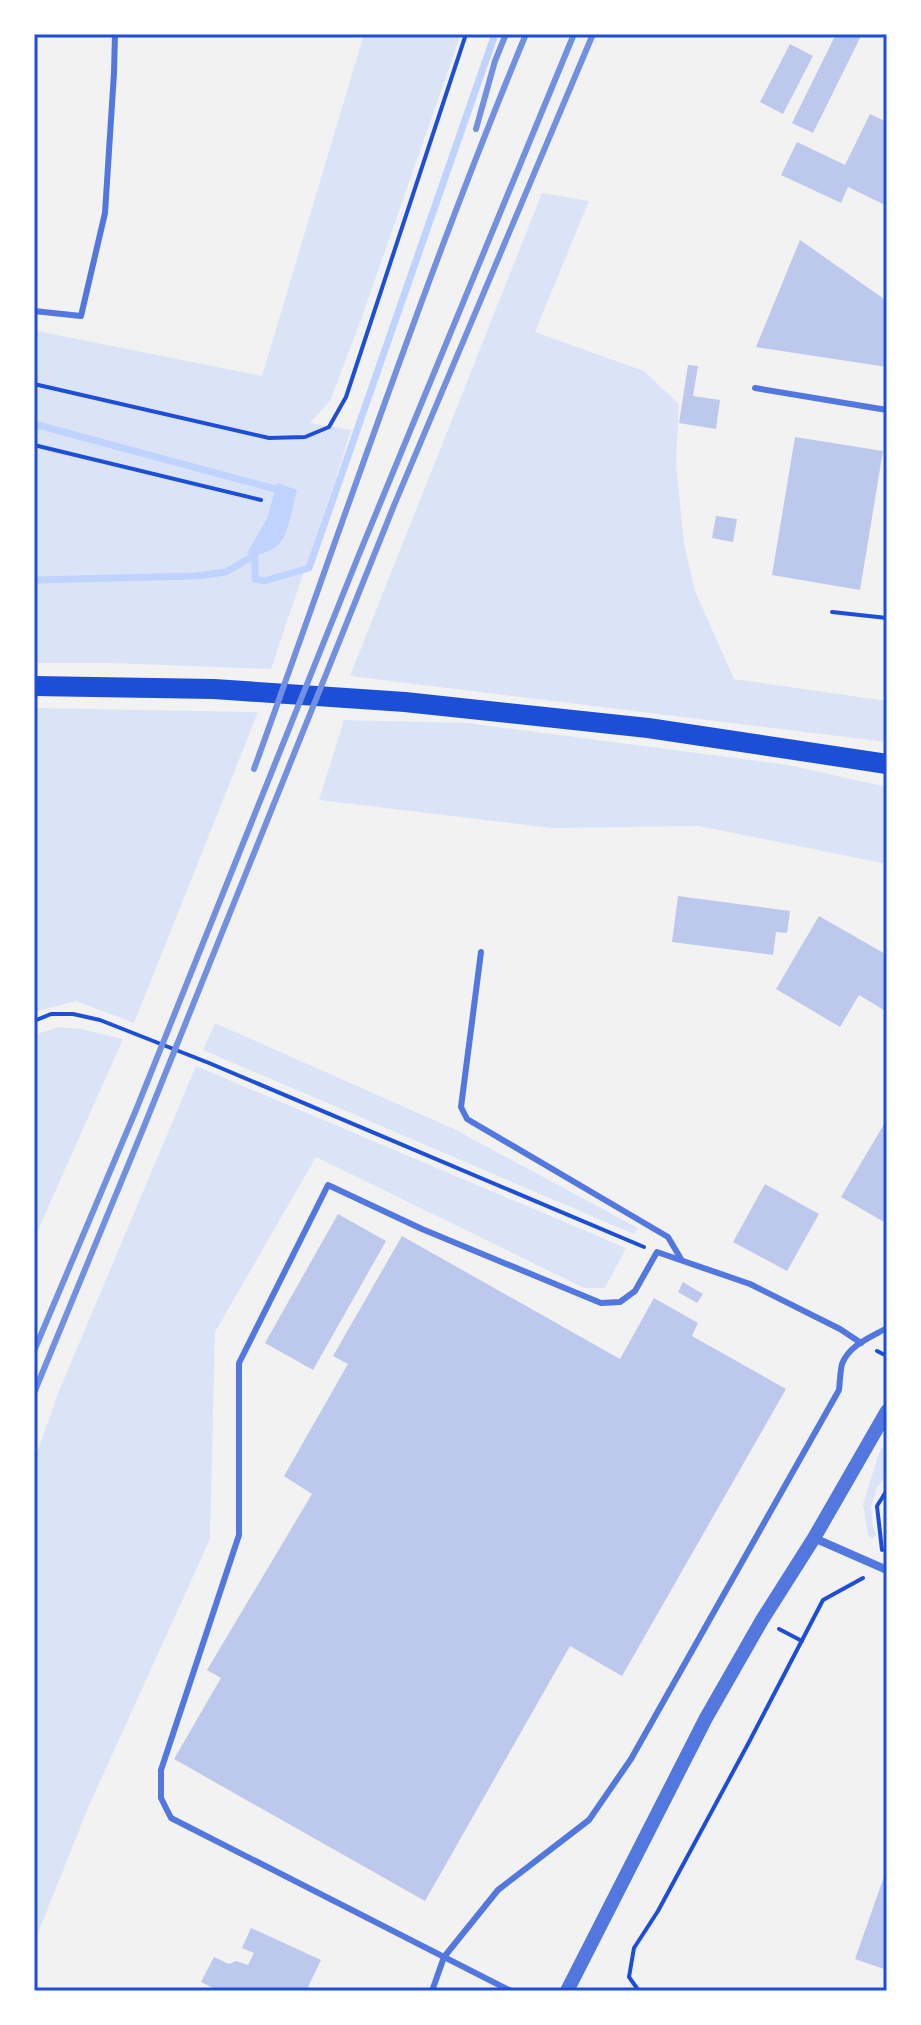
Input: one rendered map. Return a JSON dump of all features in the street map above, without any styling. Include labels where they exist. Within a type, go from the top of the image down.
[{"type":"main road","points":[[34,686],[214,689],[405,702],[648,728],[887,764]]},
{"type":"street","points":[[567,1991],[706,1718],[887,1411]]},
{"type":"street","points":[[814,1538],[884,1568]]},
{"type":"lane","points":[[34,311],[81,316],[105,213],[115,34]]},
{"type":"lane","points":[[755,388],[887,410]]},
{"type":"lane","points":[[481,952],[461,1107],[467,1119],[668,1237],[682,1260]]},
{"type":"lane","points":[[511,1991],[171,1818],[161,1798],[161,1770],[239,1535],[239,1363],[328,1185],[422,1229],[601,1303],[620,1302],[635,1291],[657,1252],[750,1284],[840,1329],[861,1343]]},
{"type":"lane","points":[[432,1991],[444,1957],[498,1890],[589,1820],[631,1759],[839,1390],[842,1364],[850,1351],[887,1328]]},
{"type":"path","points":[[34,384],[269,438],[305,437],[329,427],[346,397],[466,34]]},
{"type":"path","points":[[34,445],[261,500]]},
{"type":"path","points":[[832,612],[887,618]]},
{"type":"path","points":[[34,1021],[51,1014],[73,1014],[100,1020],[657,1252]]},
{"type":"path","points":[[639,1991],[629,1977],[634,1948],[681,1869],[823,1600],[884,1568],[877,1506],[887,1490]]},
{"type":"shaded area","points":[[364,34],[461,34],[330,401],[310,423],[351,430],[271,669],[34,663],[34,343],[37,331],[262,376]],"holes":[[[277,483],[270,551],[248,552],[267,518]]]},
{"type":"shaded area","points":[[542,193],[589,201],[535,332],[644,371],[679,404],[676,464],[684,543],[695,591],[734,679],[887,701],[887,742],[350,676]]},
{"type":"shaded area","points":[[34,708],[258,712],[134,1023],[76,1001],[34,1012]]},
{"type":"shaded area","points":[[344,720],[467,723],[788,765],[887,787],[887,864],[699,826],[551,828],[319,800]]},
{"type":"shaded area","points":[[215,1023],[454,1129],[638,1228],[634,1234],[203,1050]]},
{"type":"shaded area","points":[[59,1027],[123,1039],[34,1239],[34,1038]]},
{"type":"shaded area","points":[[196,1066],[626,1248],[605,1288],[584,1288],[316,1157],[215,1332],[210,1539],[88,1808],[34,1943],[34,1461],[59,1391]]},
{"type":"shaded area","points":[[887,1440],[887,1473],[877,1488],[871,1507],[876,1534],[872,1539],[868,1535],[863,1504],[879,1453]]},
{"type":"water","points":[[277,483],[297,490],[284,536],[279,544],[266,552],[247,553],[267,518]]},
{"type":"building","points":[[836,34],[861,36],[813,133],[792,123]]},
{"type":"building","points":[[790,44],[813,56],[783,114],[760,102]]},
{"type":"building","points":[[870,114],[887,122],[887,206],[848,187],[841,203],[781,175],[797,142],[845,165]]},
{"type":"building","points":[[800,240],[887,301],[887,367],[756,347]]},
{"type":"building","points":[[688,365],[698,366],[693,396],[720,400],[716,429],[679,423]]},
{"type":"building","points":[[795,437],[883,451],[860,590],[772,575]]},
{"type":"building","points":[[716,516],[737,519],[733,542],[712,538]]},
{"type":"building","points":[[678,896],[790,911],[787,933],[776,932],[773,955],[672,942]]},
{"type":"building","points":[[819,916],[887,955],[887,1012],[859,995],[840,1027],[776,989]]},
{"type":"building","points":[[887,1119],[887,1217],[884,1222],[841,1197]]},
{"type":"building","points":[[765,1184],[819,1214],[787,1271],[733,1242]]},
{"type":"building","points":[[338,1214],[386,1241],[313,1370],[265,1343]]},
{"type":"building","points":[[402,1236],[620,1359],[654,1298],[698,1323],[692,1336],[786,1389],[622,1676],[570,1646],[425,1901],[174,1759],[221,1678],[207,1670],[312,1494],[284,1476],[348,1364],[333,1356]]},
{"type":"building","points":[[683,1282],[703,1294],[697,1303],[678,1292]]},
{"type":"building","points":[[887,1868],[887,1970],[855,1959]]},
{"type":"building","points":[[251,1928],[321,1960],[306,1991],[219,1991],[201,1982],[214,1957],[229,1964],[236,1961],[248,1965],[254,1953],[242,1948]]},
{"type":"waterway","points":[[34,580],[196,576],[226,572],[255,555],[255,579],[264,581],[309,568],[495,34]]},
{"type":"waterway","points":[[34,424],[275,489]]},
{"type":"railway","points":[[476,129],[506,34]]},
{"type":"railway","points":[[254,769],[419,308],[526,34]]},
{"type":"railway","points":[[34,1351],[136,1110],[358,557],[574,34]]},
{"type":"railway","points":[[34,1393],[395,503],[593,34]]}]
